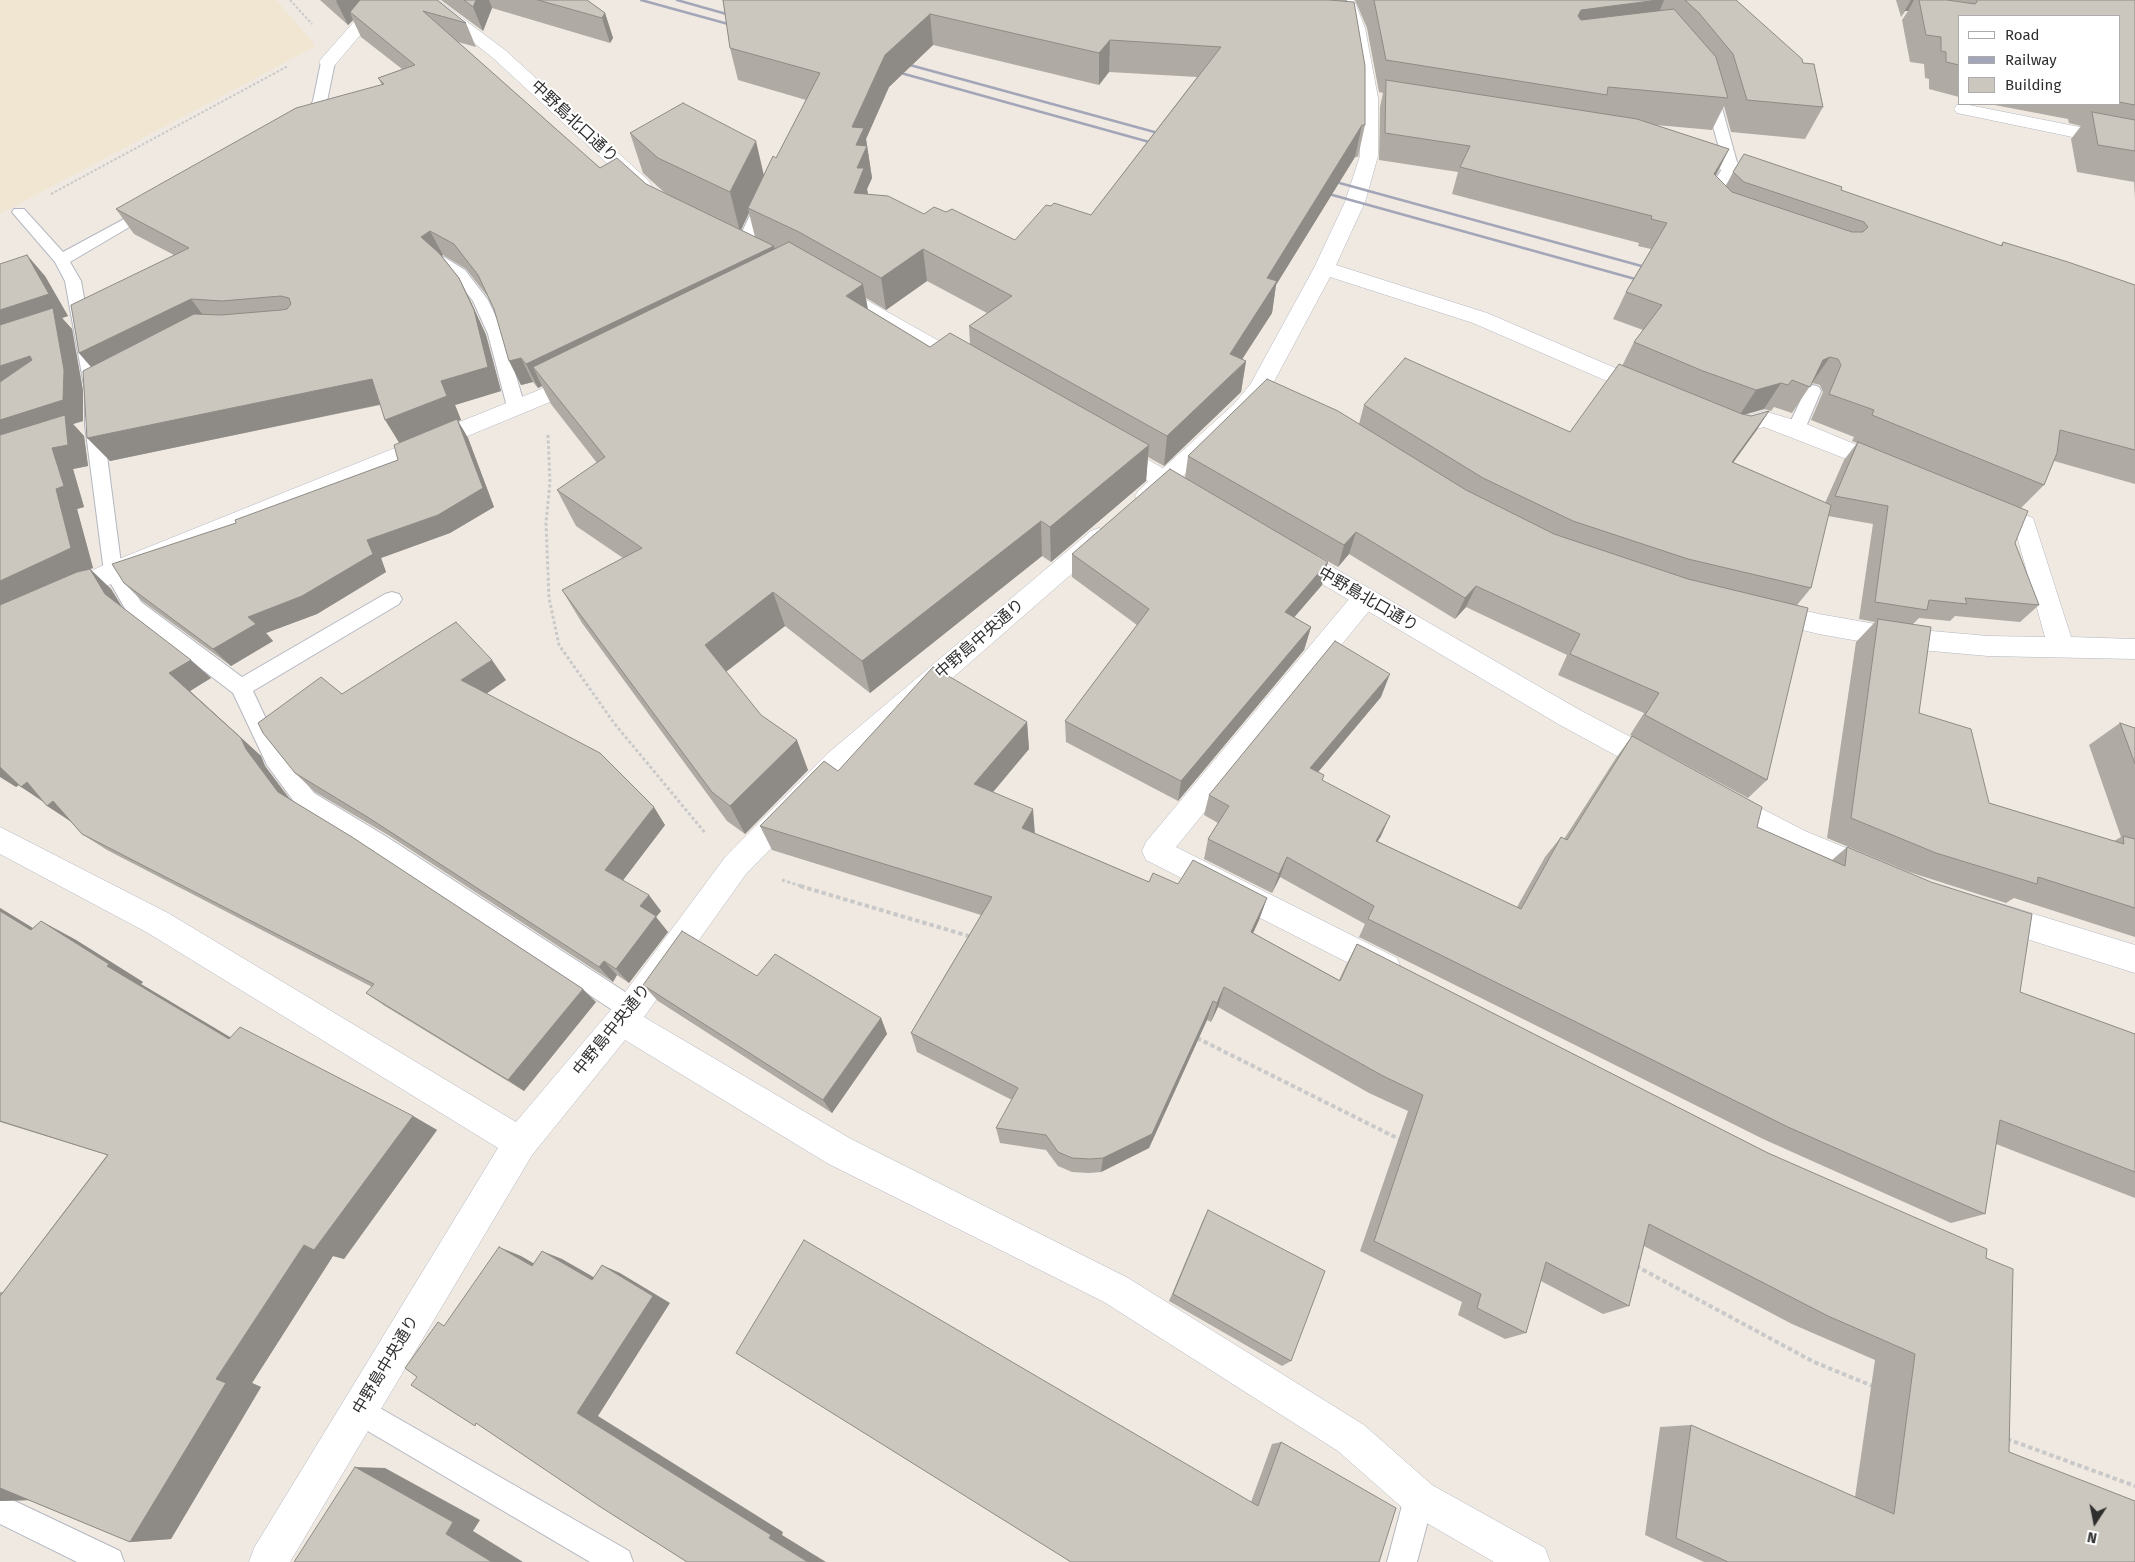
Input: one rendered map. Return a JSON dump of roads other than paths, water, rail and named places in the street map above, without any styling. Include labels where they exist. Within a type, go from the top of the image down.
[{"type":"street","points":[[328,62],[382,0]]},
{"type":"street","name":"中野島北口通り","points":[[428,0],[499,54],[662,203]]},
{"type":"street","name":"中野島中央通り","points":[[268,1562],[520,1143],[626,1014],[736,865],[837,762],[1166,480],[1241,410],[1259,388],[1324,268],[1355,202],[1369,156],[1379,99],[1347,27],[1346,0]]},
{"type":"street","points":[[1963,110],[2135,144]]},
{"type":"street","points":[[1665,149],[1785,182]]},
{"type":"street","points":[[737,238],[768,254]]},
{"type":"street","points":[[1324,268],[1480,318],[1662,397]]},
{"type":"street","points":[[832,290],[984,376]]},
{"type":"street","points":[[0,624],[113,572],[516,407],[595,370]]},
{"type":"street","points":[[1259,388],[1284,396]]},
{"type":"street","points":[[1712,416],[1738,426],[1764,419],[1796,429],[1906,475]]},
{"type":"street","points":[[1096,440],[1207,504]]},
{"type":"street","points":[[1970,501],[2025,524],[2062,649]]},
{"type":"street","name":"中野島北口通り","points":[[1273,544],[1364,599],[1569,717],[1673,774]]},
{"type":"street","points":[[1364,599],[1156,851],[1409,980]]},
{"type":"street","points":[[1748,606],[1819,624],[1898,638],[1988,646],[2135,649]]},
{"type":"street","points":[[1708,792],[1796,840],[1886,878]]},
{"type":"street","points":[[0,840],[158,923],[520,1143]]},
{"type":"street","points":[[1976,910],[2135,959]]},
{"type":"street","points":[[626,1014],[839,1151],[1116,1290],[1350,1438],[1419,1498],[1531,1562]]},
{"type":"lane","points":[[285,132],[311,117],[320,101],[328,62]]},
{"type":"lane","points":[[1704,79],[1710,87],[1731,166],[1709,200],[1724,214]]},
{"type":"lane","points":[[737,238],[769,191]]},
{"type":"lane","points":[[61,260],[165,200]]},
{"type":"lane","points":[[19,212],[61,260],[73,281],[72,322],[102,386],[84,428],[113,572],[134,607],[241,688],[274,759],[306,800],[379,844],[626,1014]]},
{"type":"lane","points":[[444,262],[459,273],[480,300],[496,334],[516,407]]},
{"type":"lane","points":[[1796,429],[1813,391]]},
{"type":"lane","points":[[241,688],[392,599]]},
{"type":"lane","points":[[359,1410],[618,1562]]},
{"type":"lane","points":[[1402,1562],[1419,1498]]},
{"type":"lane","points":[[0,1510],[108,1562]]},
{"type":"railway","points":[[641,0],[739,27]]},
{"type":"railway","points":[[677,0],[737,17]]},
{"type":"railway","points":[[899,62],[1169,136]]},
{"type":"railway","points":[[890,70],[1160,145]]},
{"type":"railway","points":[[1325,179],[1656,270]]},
{"type":"railway","points":[[1318,191],[1646,282]]}]
